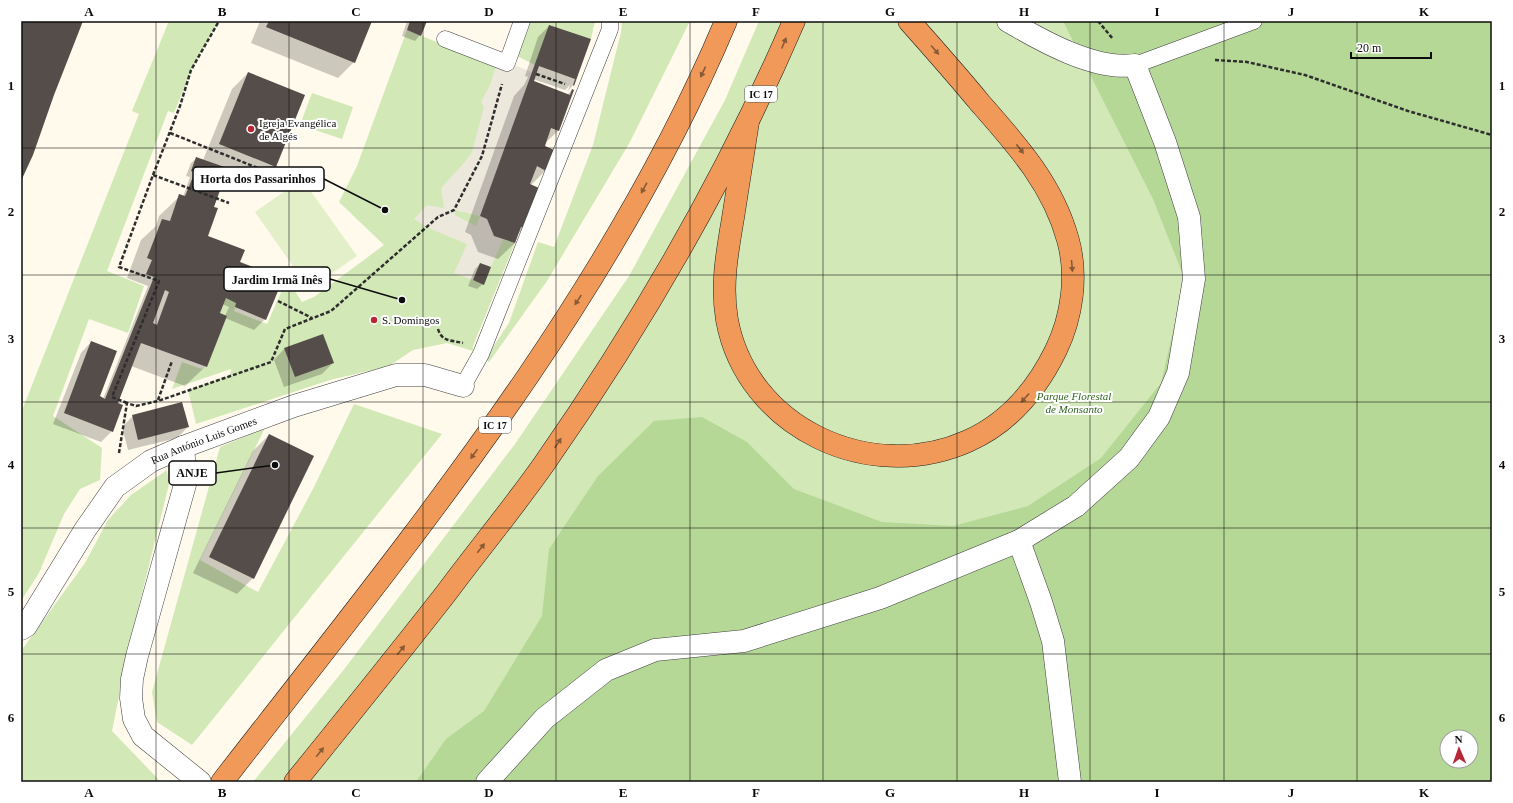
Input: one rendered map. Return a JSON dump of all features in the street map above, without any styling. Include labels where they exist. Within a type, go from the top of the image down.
[{"type":"highway","name":"IC 17","points":[[295,782],[411,639],[508,512],[556,446],[607,368],[667,270],[726,165],[748,122],[794,21]]},
{"type":"highway","points":[[748,122],[725,268],[724,295],[734,347],[746,373],[761,395],[783,416],[809,433],[837,445],[865,453],[920,456],[947,449],[975,437],[1012,412],[1029,394],[1046,370],[1060,343],[1067,320],[1072,296],[1073,267],[1069,243],[1060,216],[1049,192],[1035,168],[1018,145],[909,21]]},
{"type":"highway","name":"IC 17","points":[[222,782],[375,586],[493,428],[528,376],[584,290],[639,197],[675,128],[723,29]]},
{"type":"street","points":[[487,782],[546,718],[606,670],[656,650],[744,641],[880,598],[1018,541],[1076,506],[1129,458],[1160,417],[1178,373],[1194,279],[1189,217],[1165,142],[1135,65],[1123,67],[1092,62],[1008,21]]},
{"type":"street","name":"Rua António Luis Gomes","points":[[21,629],[26,626],[50,590],[85,530],[115,488],[151,460],[294,406],[396,374],[425,375],[463,386]]},
{"type":"street","points":[[183,447],[186,480],[132,679],[131,698],[134,719],[143,736],[200,782]]},
{"type":"street","points":[[1018,541],[1042,602],[1053,641],[1070,782]]},
{"type":"lane","points":[[445,39],[507,63],[522,21]]},
{"type":"lane","points":[[463,386],[481,354],[586,92],[610,29],[610,21]]},
{"type":"lane","points":[[1135,65],[1254,21]]},
{"type":"path","points":[[219,21],[191,70],[170,133],[119,267],[159,281],[112,397],[136,406],[271,362],[285,329],[330,311],[438,217],[454,210],[482,156],[507,63]]},
{"type":"path","points":[[1209,59],[1247,62],[1305,75],[1408,111],[1492,135]]},
{"type":"path","points":[[536,74],[559,82]]},
{"type":"path","points":[[170,133],[278,176]]},
{"type":"path","points":[[153,175],[229,203]]},
{"type":"path","points":[[278,301],[312,318]]},
{"type":"path","points":[[438,329],[442,338],[448,341],[456,341]]},
{"type":"path","points":[[158,400],[172,361]]},
{"type":"path","points":[[119,485],[118,446],[127,403]]},
{"type":"green space","points":[[169,21],[219,21],[191,70],[174,113],[168,111],[107,271],[144,286],[128,333],[89,319],[53,416],[102,448],[100,480],[80,489],[64,514],[39,573],[21,601],[21,413],[139,114],[132,111]]},
{"type":"green space","points":[[531,21],[595,21],[591,39],[535,65],[517,56]]},
{"type":"green space","points":[[622,21],[690,21],[630,142],[547,281],[489,362],[485,359],[509,323],[538,242],[554,247],[593,145],[621,32]]},
{"type":"green space","name":"Parque Florestal de Monsanto","points":[[759,21],[1492,21],[1492,782],[253,782],[342,672],[515,444],[629,276],[725,100]]},
{"type":"green space","name":"Parque Florestal de Monsanto","points":[[1063,21],[1492,21],[1492,782],[416,782],[446,739],[484,711],[542,616],[549,549],[598,476],[654,421],[702,417],[747,442],[794,489],[882,522],[953,526],[1028,506],[1101,458],[1161,383],[1185,280],[1153,199]]},
{"type":"green space","points":[[407,30],[529,79],[480,216],[494,236],[515,243],[473,346],[473,351],[447,343],[413,350],[389,366],[330,380],[196,424],[188,390],[230,375],[231,369],[172,389],[182,362],[202,369],[207,366],[227,316],[220,313],[240,262],[251,266],[234,311],[267,324],[287,279],[302,302],[314,297],[384,245],[339,202],[357,166]]},
{"type":"green space","points":[[312,93],[353,107],[342,139],[300,125]]},
{"type":"green space","points":[[302,179],[357,256],[309,289],[255,212]]},
{"type":"green space","points":[[354,404],[442,434],[192,745],[157,722],[152,692],[220,447],[265,428],[200,560],[258,592],[313,489]]},
{"type":"green space","points":[[167,470],[169,484],[129,646],[112,731],[161,782],[21,782],[21,651],[85,563],[108,520],[131,495]]},
{"type":"shaded area","points":[[498,59],[532,72],[480,216],[487,219],[494,236],[503,239],[491,267],[480,263],[473,280],[454,273],[467,244],[426,227],[414,219],[427,205],[444,208],[441,188],[472,152],[484,107],[481,102],[490,85]],"holes":[[[454,210],[480,216],[476,226],[455,215]]]},
{"type":"building","points":[[21,21],[83,21],[54,95],[33,155],[21,181]]},
{"type":"building","points":[[269,21],[372,21],[355,63],[266,27]]},
{"type":"building","points":[[410,21],[427,21],[421,36],[407,30]]},
{"type":"building","points":[[549,25],[591,39],[574,86],[575,79],[539,66],[534,81],[570,95],[572,89],[574,90],[559,131],[551,128],[545,146],[554,150],[546,171],[537,166],[530,184],[539,188],[525,228],[521,227],[515,243],[494,236],[487,219],[480,216]]},
{"type":"building","points":[[248,72],[305,95],[276,167],[219,144]]},
{"type":"building","points":[[196,157],[233,170],[228,184],[223,182],[214,207],[218,208],[208,236],[245,250],[240,262],[283,279],[266,320],[235,307],[236,303],[226,298],[220,313],[227,316],[207,367],[141,343],[118,403],[123,405],[113,432],[64,413],[91,341],[117,351],[100,396],[105,399],[154,277],[146,274],[152,260],[147,258],[162,219],[170,221],[179,194],[185,196],[195,172],[191,171]],"holes":[[[165,290],[169,292],[157,325],[153,323]]]},
{"type":"building","points":[[480,263],[491,267],[484,285],[473,280]]},
{"type":"building","points":[[323,334],[334,363],[295,377],[284,348]]},
{"type":"building","points":[[182,402],[189,427],[138,440],[132,415]]},
{"type":"building","points":[[269,434],[314,456],[254,579],[209,557]]},
{"type":"place","name":"Igreja Evangélica de Algés","points":[[251,129]]},
{"type":"place","name":"Horta dos Passarinhos","points":[[385,210]]},
{"type":"place","name":"Jardim Irmã Inês","points":[[402,300]]},
{"type":"place","name":"S. Domingos","points":[[374,320]]},
{"type":"place","name":"ANJE","points":[[275,465]]}]
